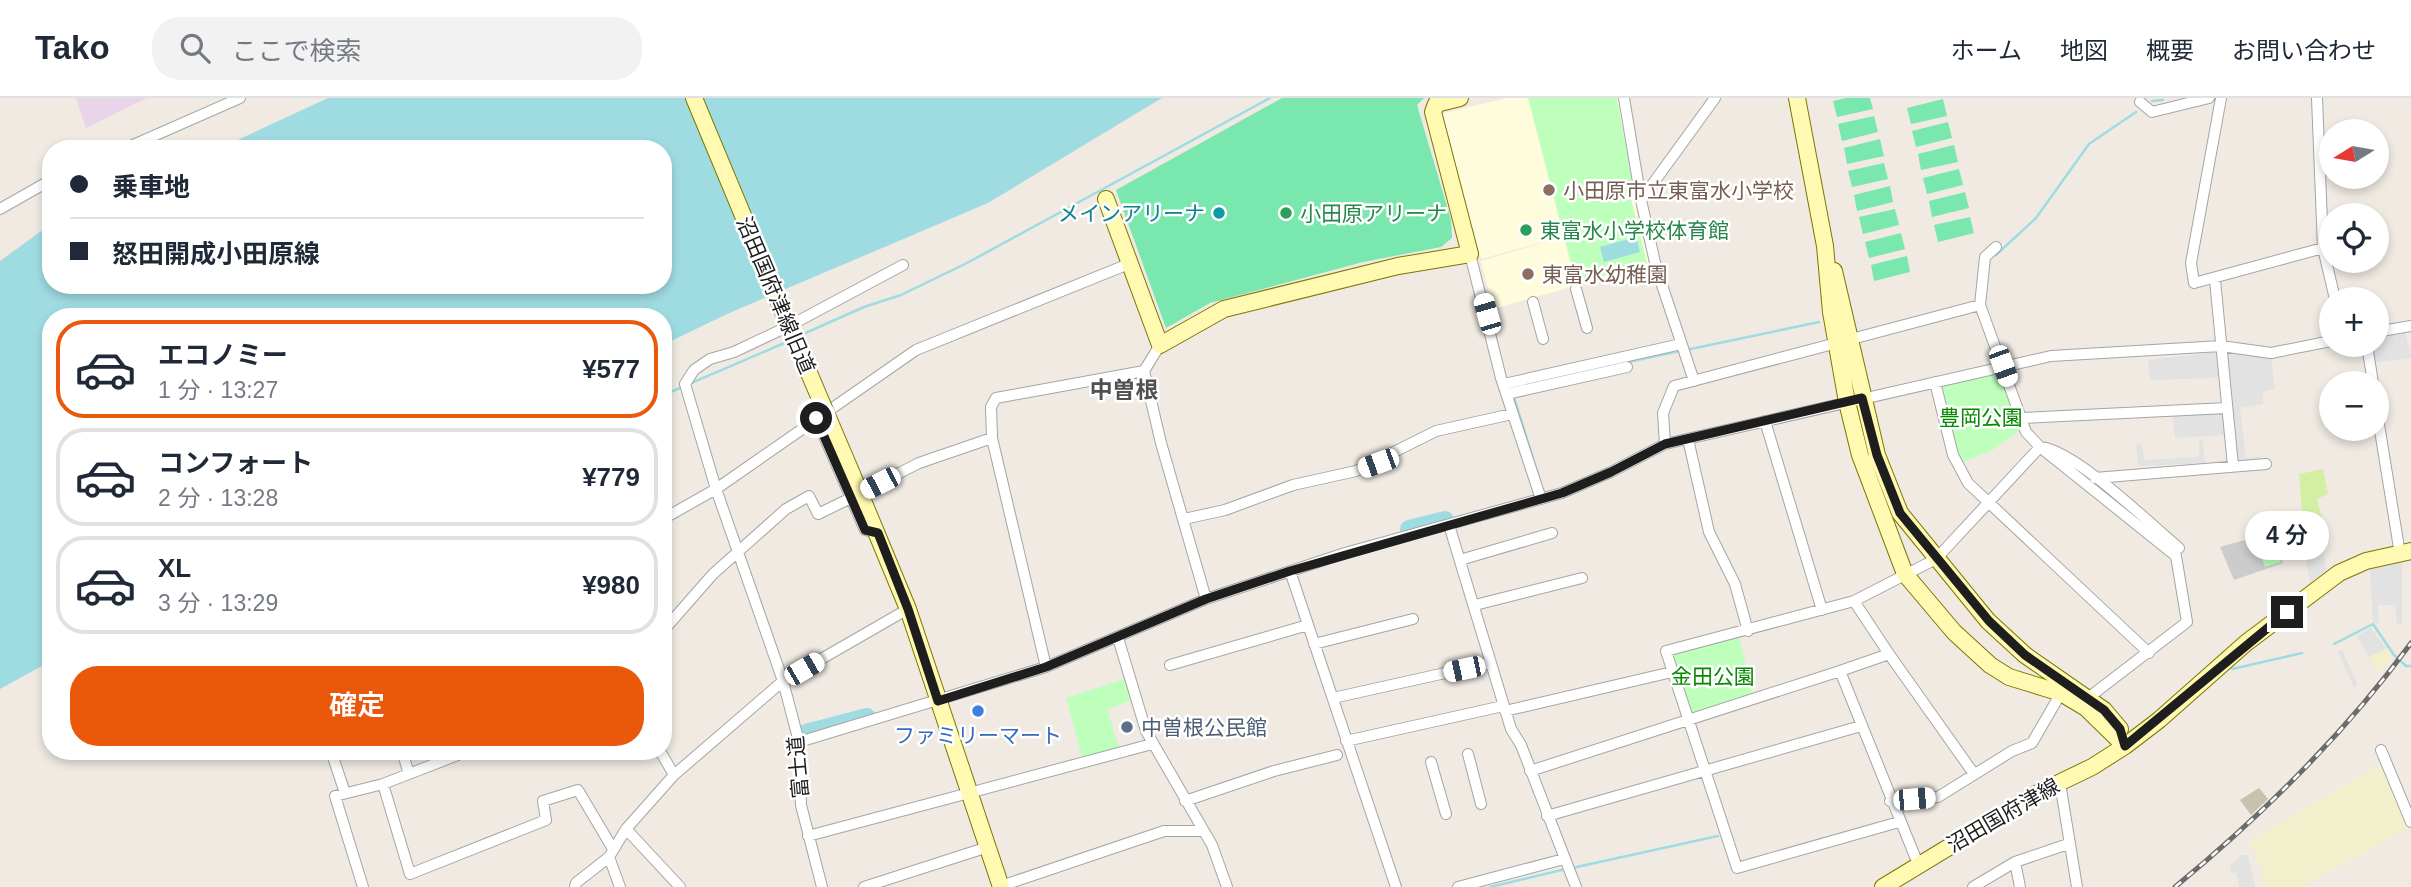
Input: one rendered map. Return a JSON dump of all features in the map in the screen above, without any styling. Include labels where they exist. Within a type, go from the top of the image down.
[{"type":"main road","name":"沼田国府津線旧道","points":[[694,98],[852,474],[856,495],[878,533],[908,609],[1001,886]]},
{"type":"main road","points":[[1107,199],[1160,345],[1224,309],[1398,265],[1470,254],[1433,112],[1436,104],[1460,98]]},
{"type":"main road","points":[[1797,98],[1825,246],[1842,297],[1843,342],[1855,400],[1860,455],[1905,574],[1954,632],[1990,665],[2009,677],[2061,693],[2086,708],[2125,746]]},
{"type":"main road","points":[[1825,246],[1825,313],[1843,342]]},
{"type":"main road","points":[[1855,400],[1900,513],[1989,621],[2025,655],[2104,710],[2120,729],[2125,746]]},
{"type":"main road","name":"沼田国府津線","points":[[1883,887],[1917,864],[2125,746],[2159,720],[2246,643],[2328,581],[2352,566],[2406,552]]},
{"type":"street","points":[[144,140],[240,98]]},
{"type":"street","points":[[1624,98],[1641,200],[1656,267],[1693,381]]},
{"type":"street","points":[[1641,200],[1715,98]]},
{"type":"street","points":[[2141,102],[2152,111],[2209,98]]},
{"type":"street","points":[[2221,98],[2191,263],[2194,283],[2215,280],[2319,249]]},
{"type":"street","points":[[2318,98],[2322,203]]},
{"type":"street","points":[[0,209],[42,185]]},
{"type":"street","points":[[1996,247],[1985,257],[1980,305],[2026,432],[2040,447],[2176,556],[2187,622],[2088,698]]},
{"type":"street","points":[[1470,254],[1509,390],[1512,414],[1534,464],[1541,499]]},
{"type":"street","points":[[672,514],[716,489],[916,350],[1130,263]]},
{"type":"street","points":[[791,330],[903,265]]},
{"type":"street","points":[[2215,280],[2233,466]]},
{"type":"street","points":[[1576,289],[1587,328]]},
{"type":"street","points":[[1532,302],[1543,338]]},
{"type":"street","points":[[1665,444],[1663,413],[1674,386],[1980,305]]},
{"type":"street","points":[[2389,330],[2411,326]]},
{"type":"street","name":"富士道","points":[[791,330],[710,359],[688,377],[688,400],[783,681],[799,742],[801,805],[822,887]]},
{"type":"street","points":[[799,742],[1046,667],[1206,599],[1290,571],[1541,499],[1611,472],[1665,444],[2051,356],[2221,346],[2271,353],[2319,343]]},
{"type":"street","points":[[1509,390],[1681,344]]},
{"type":"street","points":[[1160,345],[1144,371],[1161,443],[1206,599]]},
{"type":"street","points":[[1509,390],[1627,367]]},
{"type":"street","points":[[1046,667],[992,438],[991,407],[996,398],[1144,371]]},
{"type":"street","points":[[1936,383],[1958,470],[1988,505],[2149,653]]},
{"type":"street","points":[[2022,418],[2227,408]]},
{"type":"street","points":[[1184,519],[1249,503],[1293,485],[1356,471],[1436,431],[1512,414]]},
{"type":"street","points":[[816,418],[856,495]]},
{"type":"street","points":[[1765,421],[1822,610]]},
{"type":"street","points":[[672,621],[713,575],[786,509],[809,496],[818,514],[919,463],[992,438]]},
{"type":"street","points":[[1688,439],[1709,532],[1735,584],[1748,631]]},
{"type":"street","points":[[2383,441],[2406,552]]},
{"type":"street","points":[[1899,822],[1737,868],[1667,651],[1854,601],[1936,559],[2040,447]]},
{"type":"street","points":[[2040,447],[2054,448],[2095,478],[2179,548]]},
{"type":"street","points":[[2095,478],[2266,464]]},
{"type":"street","points":[[1449,526],[1504,708],[1576,887]]},
{"type":"street","points":[[1460,560],[1552,533]]},
{"type":"street","points":[[1290,571],[1396,887]]},
{"type":"street","points":[[1475,605],[1582,578]]},
{"type":"street","points":[[1854,601],[1973,774]]},
{"type":"street","points":[[575,887],[576,883],[611,853],[626,829],[674,775],[783,681],[908,609]]},
{"type":"street","points":[[1314,644],[1413,619]]},
{"type":"street","points":[[1170,665],[1308,625]]},
{"type":"street","points":[[1118,638],[1152,744],[1203,831],[1222,868],[1227,887]]},
{"type":"street","points":[[1530,771],[1889,654]]},
{"type":"street","points":[[1333,698],[1490,663]]},
{"type":"street","points":[[1840,671],[1917,864]]},
{"type":"street","points":[[1346,741],[1672,672]]},
{"type":"street","points":[[1890,801],[1938,797],[1973,774],[2032,743],[2061,693]]},
{"type":"street","points":[[1547,816],[1861,726]]},
{"type":"street","points":[[808,836],[1152,744]]},
{"type":"street","points":[[2381,750],[2410,814]]},
{"type":"street","points":[[1468,754],[1481,804]]},
{"type":"street","points":[[1185,801],[1274,771],[1337,755]]},
{"type":"street","points":[[334,760],[345,793]]},
{"type":"street","points":[[405,760],[409,774]]},
{"type":"street","points":[[363,887],[335,796],[383,784],[445,760]]},
{"type":"street","points":[[665,760],[674,775]]},
{"type":"street","points":[[1431,762],[1446,814]]},
{"type":"street","points":[[2060,783],[2077,887]]},
{"type":"street","points":[[383,784],[410,874],[546,820],[543,801],[578,790],[611,853],[620,887]]},
{"type":"street","points":[[626,829],[680,887]]},
{"type":"street","points":[[1001,886],[1164,831],[1203,831]]},
{"type":"street","points":[[1973,887],[2015,862],[2068,844]]},
{"type":"street","points":[[864,887],[988,847]]},
{"type":"street","points":[[2015,862],[2020,887]]},
{"type":"street","points":[[1458,887],[1566,865]]},
{"type":"shaded area","points":[[76,98],[147,98],[86,128]]},
{"type":"shaded area","name":"小田原市立東富水小学校","points":[[1506,98],[1621,98],[1636,188],[1637,219],[1650,265],[1493,309],[1481,261],[1562,237],[1481,259],[1442,116],[1444,113]]},
{"type":"shaded area","points":[[2405,330],[2411,358],[2373,363],[2372,357],[2389,357],[2389,333]]},
{"type":"shaded area","points":[[2226,351],[2271,358],[2275,389],[2263,392],[2263,404],[2240,408],[2246,458],[2263,456],[2236,464]]},
{"type":"shaded area","points":[[2217,352],[2218,378],[2150,380],[2148,360]]},
{"type":"shaded area","points":[[2223,412],[2225,435],[2175,438],[2172,415]]},
{"type":"shaded area","points":[[2199,440],[2203,440],[2205,463],[2138,466],[2136,443],[2142,444],[2144,460],[2199,457]]},
{"type":"shaded area","points":[[2274,532],[2283,563],[2234,580],[2220,547]]},
{"type":"shaded area","points":[[2320,539],[2327,570],[2310,582],[2303,545]]},
{"type":"shaded area","points":[[2402,562],[2402,624],[2397,624],[2395,605],[2378,605],[2379,623],[2373,623],[2370,569]]},
{"type":"shaded area","points":[[2371,628],[2386,648],[2369,657],[2357,636]]},
{"type":"shaded area","points":[[2386,648],[2392,658],[2377,672],[2369,657]]},
{"type":"shaded area","points":[[2342,650],[2358,685],[2354,688],[2338,652]]},
{"type":"shaded area","points":[[2381,764],[2398,793],[2409,828],[2301,887],[2263,887],[2261,869],[2249,841]]},
{"type":"shaded area","points":[[2259,788],[2268,799],[2251,815],[2240,800]]},
{"type":"shaded area","points":[[2241,855],[2248,855],[2255,887],[2239,887],[2236,873],[2231,873],[2230,866]]},
{"type":"green space","name":"小田原アリーナ","points":[[1282,98],[1424,98],[1417,105],[1451,220],[1452,238],[1441,247],[1363,262],[1210,303],[1166,328],[1116,190]]},
{"type":"green space","points":[[1528,98],[1617,98],[1633,185],[1630,195],[1647,264],[1576,283]]},
{"type":"green space","points":[[1870,98],[1873,109],[1837,117],[1833,101]]},
{"type":"green space","points":[[1943,99],[1947,116],[1911,124],[1907,108]]},
{"type":"green space","points":[[1874,116],[1878,132],[1842,141],[1838,124]]},
{"type":"green space","points":[[1948,122],[1952,138],[1916,147],[1912,131]]},
{"type":"green space","points":[[1880,139],[1884,156],[1847,164],[1844,148]]},
{"type":"green space","points":[[1954,145],[1958,162],[1921,170],[1918,154]]},
{"type":"green space","points":[[1884,163],[1888,179],[1852,187],[1848,171]]},
{"type":"green space","points":[[1959,169],[1963,185],[1927,194],[1923,178]]},
{"type":"green space","points":[[1890,186],[1893,202],[1857,211],[1854,195]]},
{"type":"green space","points":[[1965,192],[1969,208],[1932,217],[1929,201]]},
{"type":"green space","points":[[1895,209],[1899,225],[1863,234],[1859,217]]},
{"type":"green space","points":[[1970,217],[1974,233],[1938,242],[1934,225]]},
{"type":"green space","points":[[1901,233],[1905,249],[1869,258],[1865,242]]},
{"type":"green space","points":[[1907,256],[1910,272],[1874,281],[1871,265]]},
{"type":"green space","name":"豊岡公園","points":[[1999,373],[2020,430],[1994,449],[1960,464],[1939,387]]},
{"type":"green space","points":[[2323,469],[2328,494],[2317,499],[2326,533],[2282,546],[2276,530],[2303,523],[2299,474]]},
{"type":"green space","points":[[2272,534],[2281,562],[2265,567],[2255,540]]},
{"type":"green space","name":"金田公園","points":[[1739,637],[1753,696],[1689,717],[1671,653]]},
{"type":"green space","points":[[1128,678],[1134,700],[1107,709],[1120,751],[1083,761],[1066,698]]},
{"type":"water","points":[[328,98],[1162,98],[988,203],[727,314],[672,341],[672,308],[42,308],[42,666],[0,689],[0,261],[42,231],[42,294],[672,294],[672,140],[237,140]]},
{"type":"water","points":[[1636,237],[1640,252],[1604,262],[1600,247]]},
{"type":"waterway","points":[[801,335],[864,307],[901,295],[967,263],[1270,98]]},
{"type":"waterway","points":[[2152,101],[2163,100]]},
{"type":"waterway","points":[[1996,255],[2036,218],[2089,144],[2136,112]]},
{"type":"waterway","points":[[1686,350],[1819,322]]},
{"type":"waterway","points":[[689,384],[789,341]]},
{"type":"waterway","points":[[1628,362],[1680,351]]},
{"type":"waterway","points":[[672,391],[683,387]]},
{"type":"waterway","points":[[1514,397],[1539,478]]},
{"type":"waterway","points":[[1409,529],[1445,520]]},
{"type":"waterway","points":[[2334,644],[2373,624],[2394,655],[2406,666],[2411,666]]},
{"type":"waterway","points":[[2232,669],[2302,653]]},
{"type":"waterway","points":[[806,733],[867,717]]},
{"type":"waterway","points":[[1572,868],[1718,836]]},
{"type":"waterway","points":[[1490,887],[1566,869]]},
{"type":"railway","points":[[2175,887],[2239,831],[2330,742],[2411,643]]},
{"type":"place","name":"小田原市立東富水小学校","points":[[1549,190]]},
{"type":"place","name":"メインアリーナ","points":[[1219,213]]},
{"type":"place","name":"小田原アリーナ","points":[[1286,213]]},
{"type":"place","name":"東富水小学校体育館","points":[[1526,230]]},
{"type":"place","name":"東富水幼稚園","points":[[1528,274]]},
{"type":"place","name":"ファミリーマート","points":[[978,711]]},
{"type":"place","name":"中曽根公民館","points":[[1127,727]]},
{"type":"district","name":"中曽根","points":[[1124,390]]},
{"type":"route","points":[[816,418],[865,530],[878,533],[908,609],[938,701],[1046,667],[1111,642],[1206,599],[1345,553],[1562,493],[1665,444],[1862,398],[1877,455],[1900,513],[1989,621],[2025,655],[2104,710],[2120,729],[2125,746],[2159,720],[2246,643],[2287,612]]}]
